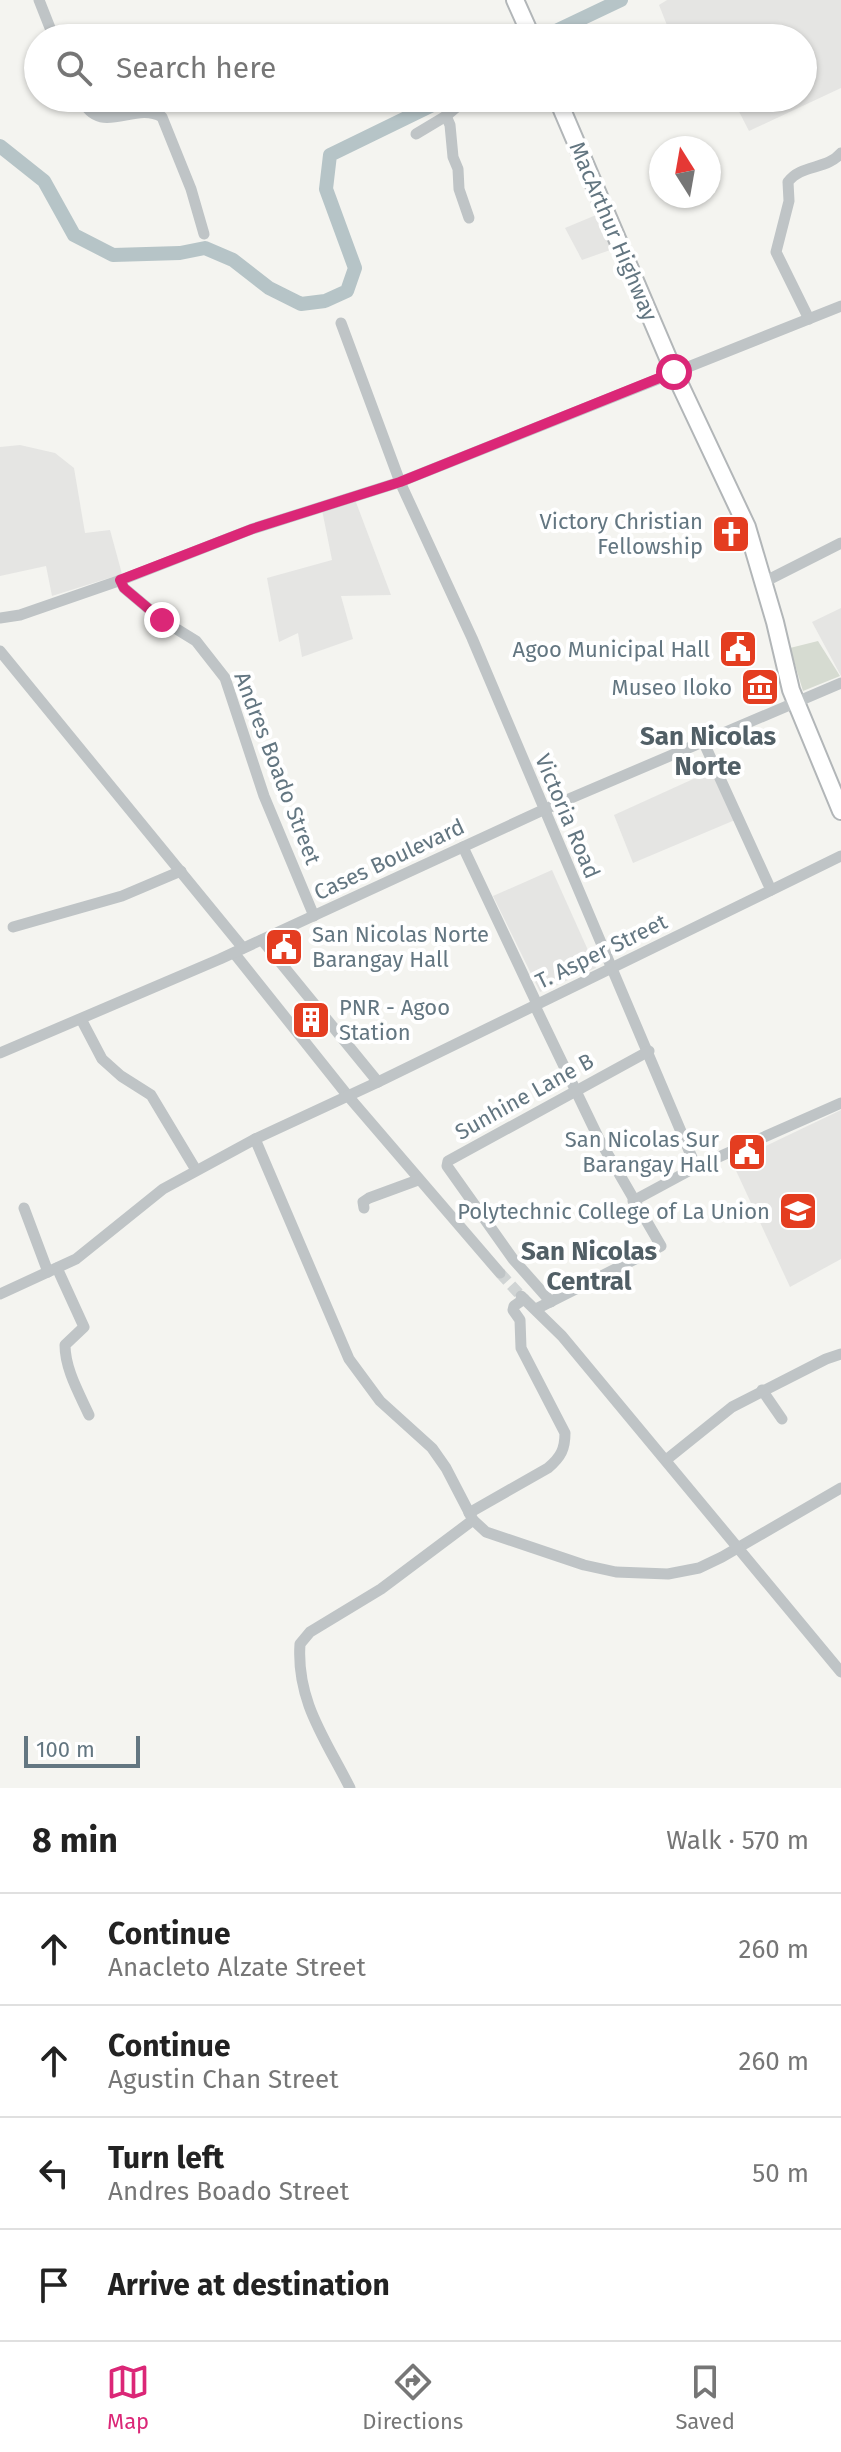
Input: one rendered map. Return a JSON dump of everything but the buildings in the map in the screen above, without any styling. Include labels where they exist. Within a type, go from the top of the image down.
[{"type":"highway","points":[[515,0],[525,24]]},
{"type":"highway","name":"MacArthur Highway","points":[[563,112],[674,372],[747,527],[795,702],[841,811]]},
{"type":"street","points":[[39,0],[48,24]]},
{"type":"street","points":[[92,112],[103,118],[150,113],[162,117],[191,189],[204,234]]},
{"type":"street","points":[[416,134],[451,112]]},
{"type":"street","points":[[446,116],[458,169],[459,189],[469,218]]},
{"type":"street","points":[[809,319],[776,252],[789,201],[788,182],[799,172],[835,161],[841,153]]},
{"type":"street","points":[[0,618],[20,615],[252,529],[400,482],[841,306]]},
{"type":"street","name":"Victoria Road","points":[[341,323],[400,482],[472,638],[696,1167]]},
{"type":"street","points":[[764,582],[841,543]]},
{"type":"street","name":"Andres Boado Street","points":[[120,580],[124,588],[162,620],[196,641],[225,678],[264,796],[314,916]]},
{"type":"street","points":[[0,651],[181,871],[348,1096],[500,1273]]},
{"type":"street","name":"Cases Boulevard","points":[[0,1053],[262,940],[543,810],[841,683]]},
{"type":"street","points":[[703,741],[771,890]]},
{"type":"street","points":[[463,847],[575,1089],[633,1201],[661,1246],[536,1309]]},
{"type":"street","name":"T. Asper Street","points":[[0,1294],[76,1259],[163,1189],[255,1139],[841,856]]},
{"type":"street","points":[[13,927],[122,896],[181,871]]},
{"type":"street","points":[[262,940],[378,1082]]},
{"type":"street","points":[[81,1019],[102,1059],[121,1076],[151,1095],[196,1170]]},
{"type":"street","name":"Sunhine Lane B","points":[[551,1302],[513,1259],[447,1166],[448,1161],[649,1051]]},
{"type":"street","points":[[633,1201],[696,1167],[841,1103]]},
{"type":"street","points":[[255,1139],[349,1359],[380,1401],[432,1448],[471,1517],[486,1532],[616,1572],[684,1572],[699,1568],[841,1488]]},
{"type":"street","points":[[364,1208],[363,1202],[369,1198],[418,1180]]},
{"type":"street","points":[[24,1208],[52,1270],[84,1327],[65,1345],[65,1353],[73,1382],[89,1415]]},
{"type":"street","points":[[350,1788],[305,1701],[300,1644],[310,1632],[381,1589],[471,1517],[559,1458],[565,1446],[565,1433],[521,1348],[520,1320],[513,1310],[522,1297],[536,1309],[666,1460],[841,1672]]},
{"type":"street","points":[[666,1460],[732,1407],[841,1354]]},
{"type":"street","points":[[762,1390],[782,1419]]},
{"type":"shaded area","points":[[667,0],[841,0],[841,88],[817,99],[817,24],[666,24],[659,5]]},
{"type":"shaded area","points":[[739,112],[790,112],[749,131]]},
{"type":"shaded area","points":[[596,215],[613,249],[582,260],[565,228]]},
{"type":"shaded area","points":[[20,445],[55,453],[74,468],[85,533],[110,530],[122,574],[52,596],[46,566],[0,576],[0,447]]},
{"type":"shaded area","points":[[354,497],[391,595],[341,596],[353,639],[302,657],[298,633],[279,642],[267,578],[332,560],[322,510]]},
{"type":"shaded area","points":[[841,608],[841,676],[812,622]]},
{"type":"shaded area","points":[[818,641],[840,676],[803,691],[790,648]]},
{"type":"shaded area","points":[[713,770],[735,820],[633,863],[614,815]]},
{"type":"shaded area","points":[[552,870],[596,968],[540,992],[493,896]]},
{"type":"shaded area","name":"Polytechnic College of La Union","points":[[841,1110],[841,1259],[790,1287],[732,1162]]},
{"type":"waterway","points":[[570,24],[621,0]]},
{"type":"waterway","points":[[0,146],[44,181],[74,235],[113,255],[180,253],[205,248],[233,260],[269,288],[301,304],[325,301],[347,291],[355,268],[326,189],[330,155],[418,112]]},
{"type":"tunnel","points":[[500,1273],[521,1296]]},
{"type":"place","name":"Victory Christian Fellowship","points":[[731,534]]},
{"type":"place","name":"Agoo Municipal Hall","points":[[738,649]]},
{"type":"place","name":"Museo Iloko","points":[[760,687]]},
{"type":"place","name":"San Nicolas Norte Barangay Hall","points":[[284,947]]},
{"type":"place","name":"PNR - Agoo Station","points":[[311,1020]]},
{"type":"place","name":"San Nicolas Sur Barangay Hall","points":[[747,1152]]},
{"type":"place","name":"Polytechnic College of La Union","points":[[798,1211]]},
{"type":"district","name":"San Nicolas Norte","points":[[708,751]]},
{"type":"district","name":"San Nicolas Central","points":[[589,1266]]},
{"type":"route","points":[[162,620],[124,588],[120,580],[252,529],[400,482],[674,372]]}]
